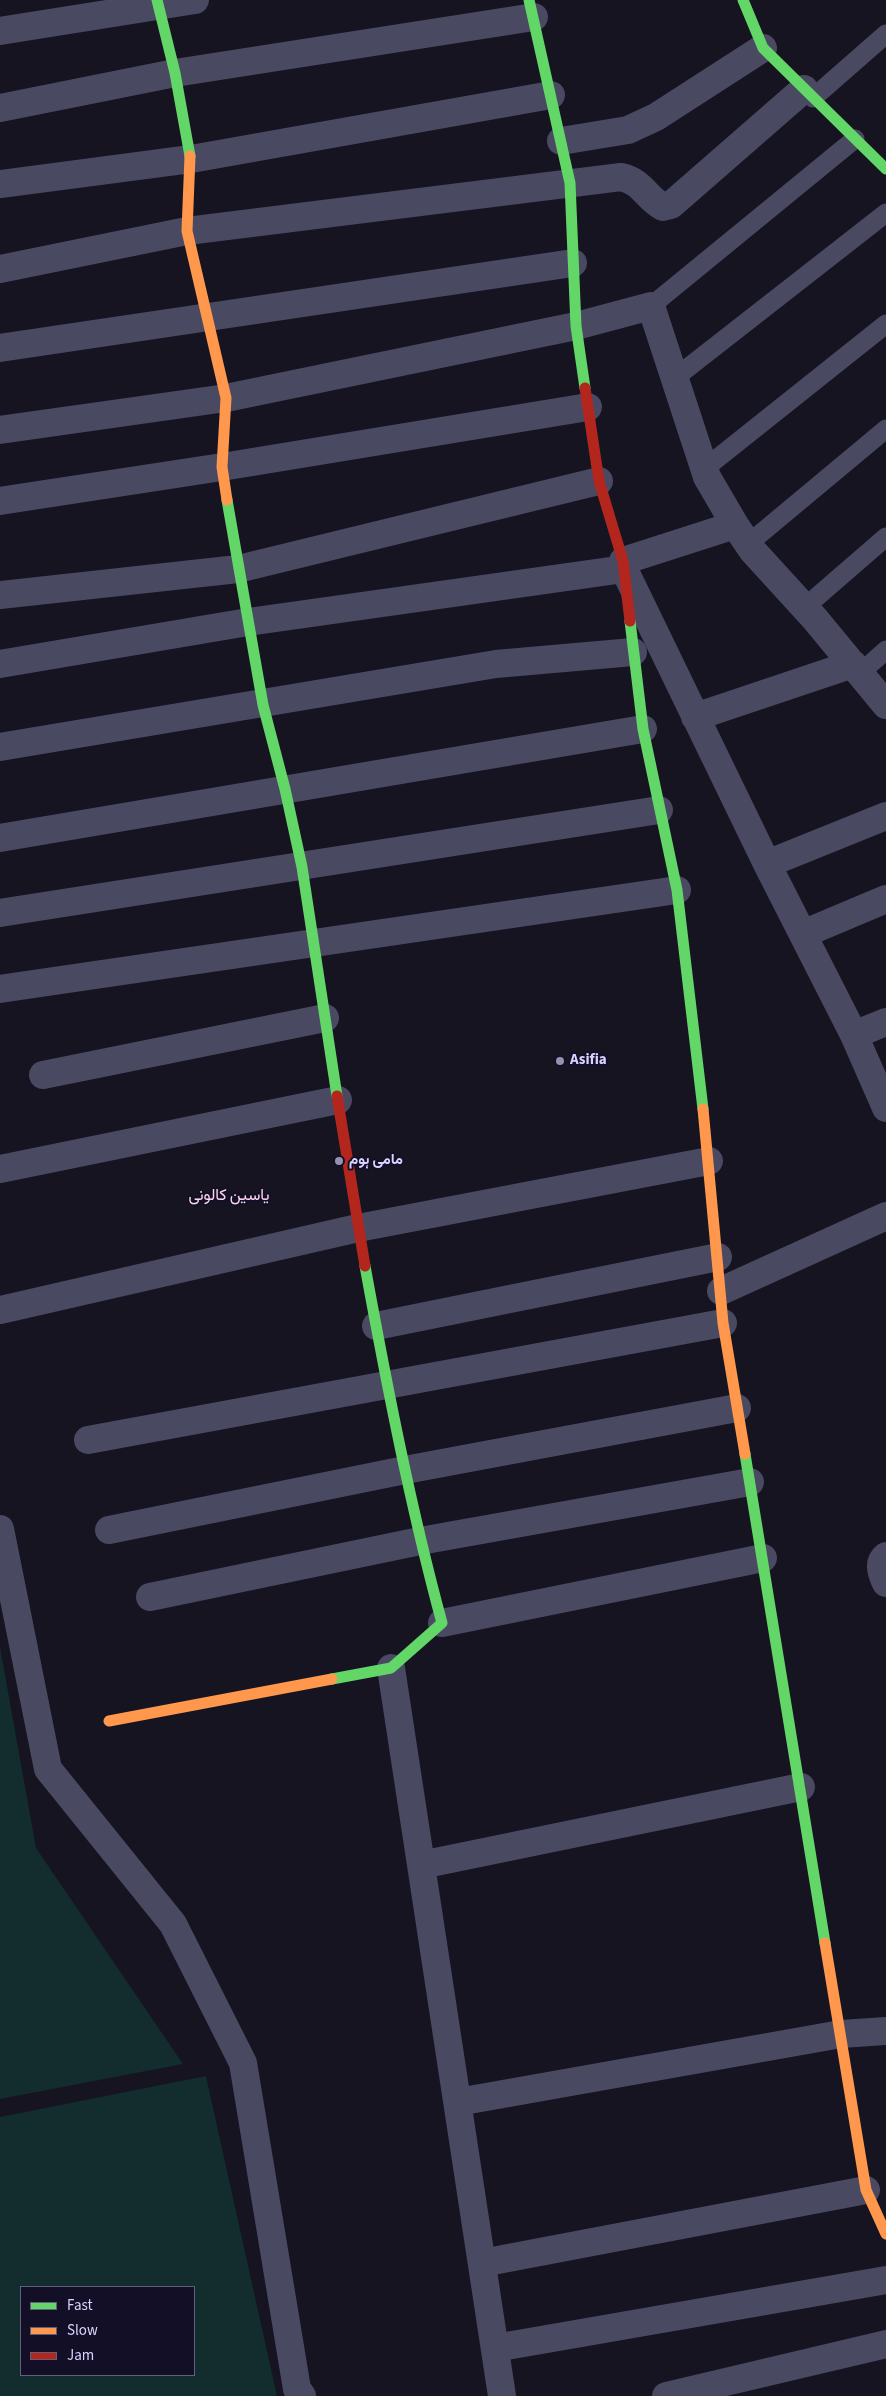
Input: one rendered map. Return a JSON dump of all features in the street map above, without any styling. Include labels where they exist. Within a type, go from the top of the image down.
[{"type":"street","points":[[0,31],[157,3],[194,0]]},
{"type":"street","points":[[744,1],[763,48],[886,169]]},
{"type":"street","points":[[157,3],[175,73],[191,158],[187,231],[226,398],[222,467],[238,569],[263,704],[286,789],[302,868],[358,1228],[387,1386],[420,1541],[442,1623]]},
{"type":"street","points":[[0,108],[175,73],[532,9],[570,183],[576,326],[599,480],[624,565],[767,864],[854,1035],[886,1108]]},
{"type":"street","points":[[561,141],[628,130],[656,117],[763,48]]},
{"type":"street","points":[[0,269],[187,231],[621,177],[632,179],[638,183],[663,208],[671,205],[808,94]]},
{"type":"street","points":[[0,184],[191,158],[552,95]]},
{"type":"street","points":[[0,348],[573,263]]},
{"type":"street","points":[[0,430],[226,398],[576,326],[651,306],[676,377],[704,468],[741,535],[886,705]]},
{"type":"street","points":[[0,501],[588,407]]},
{"type":"street","points":[[0,595],[238,569],[599,480]]},
{"type":"street","points":[[0,664],[248,622],[624,565],[741,535]]},
{"type":"street","points":[[624,565],[633,652],[644,729],[659,810],[677,890],[709,1161],[723,1323],[866,2190],[886,2234]]},
{"type":"street","points":[[0,747],[496,664],[633,652]]},
{"type":"street","points":[[696,717],[856,669]]},
{"type":"street","points":[[0,838],[644,729]]},
{"type":"street","points":[[0,913],[302,868],[659,810]]},
{"type":"street","points":[[767,864],[886,816]]},
{"type":"street","points":[[0,990],[677,890]]},
{"type":"street","points":[[803,934],[886,899]]},
{"type":"street","points":[[44,1075],[325,1018]]},
{"type":"street","points":[[854,1035],[886,1022]]},
{"type":"street","points":[[0,1169],[338,1100]]},
{"type":"street","points":[[0,1310],[358,1228],[709,1161]]},
{"type":"street","points":[[721,1291],[886,1216]]},
{"type":"street","points":[[376,1326],[718,1257]]},
{"type":"street","points":[[88,1440],[723,1323]]},
{"type":"street","points":[[109,1530],[405,1470],[737,1408]]},
{"type":"street","points":[[150,1598],[420,1541],[750,1482]]},
{"type":"street","points":[[0,1529],[48,1769],[173,1924],[243,2063],[298,2389],[302,2396]]},
{"type":"street","points":[[886,1556],[882,1559],[881,1565],[882,1575],[886,1583]]},
{"type":"street","points":[[109,1721],[391,1668],[442,1623],[763,1558]]},
{"type":"street","points":[[391,1668],[502,2396]]},
{"type":"street","points":[[421,1865],[801,1787]]},
{"type":"street","points":[[458,2102],[841,2034],[886,2032]]},
{"type":"street","points":[[482,2263],[866,2190]]},
{"type":"street","points":[[495,2348],[886,2280]]},
{"type":"street","points":[[666,2396],[886,2344]]},
{"type":"lane","points":[[808,94],[886,34]]},
{"type":"lane","points":[[651,306],[855,138]]},
{"type":"lane","points":[[676,377],[886,213]]},
{"type":"lane","points":[[704,468],[886,324]]},
{"type":"lane","points":[[741,535],[886,430]]},
{"type":"lane","points":[[804,608],[886,537]]},
{"type":"lane","points":[[856,669],[886,650]]},
{"type":"green space","points":[[0,1647],[36,1848],[183,2064],[0,2099]]},
{"type":"green space","points":[[206,2076],[277,2396],[0,2396],[0,2117]]},
{"type":"traffic: fast","points":[[157,0],[175,73],[190,156]]},
{"type":"traffic: fast","points":[[529,0],[570,183],[576,326],[585,388]]},
{"type":"traffic: fast","points":[[743,0],[763,48],[886,169]]},
{"type":"traffic: fast","points":[[227,500],[263,705],[285,789],[302,867],[337,1096]]},
{"type":"traffic: fast","points":[[630,621],[643,729],[677,890],[703,1109]]},
{"type":"traffic: fast","points":[[332,1679],[391,1668],[442,1623],[430,1579],[400,1445],[365,1266]]},
{"type":"traffic: fast","points":[[745,1454],[825,1943]]},
{"type":"traffic: slow","points":[[190,156],[187,231],[226,398],[222,467],[227,500]]},
{"type":"traffic: slow","points":[[703,1109],[723,1323],[745,1454]]},
{"type":"traffic: slow","points":[[109,1721],[332,1679]]},
{"type":"traffic: slow","points":[[825,1943],[866,2190],[886,2234]]},
{"type":"traffic: jam","points":[[585,388],[599,481],[623,561],[630,621]]},
{"type":"traffic: jam","points":[[337,1096],[365,1266]]},
{"type":"place","name":"Asifia","points":[[560,1061]]},
{"type":"place","name":"مامی ہوم","points":[[339,1161]]},
{"type":"district","name":"یاسین کالونی","points":[[229,1196]]}]
